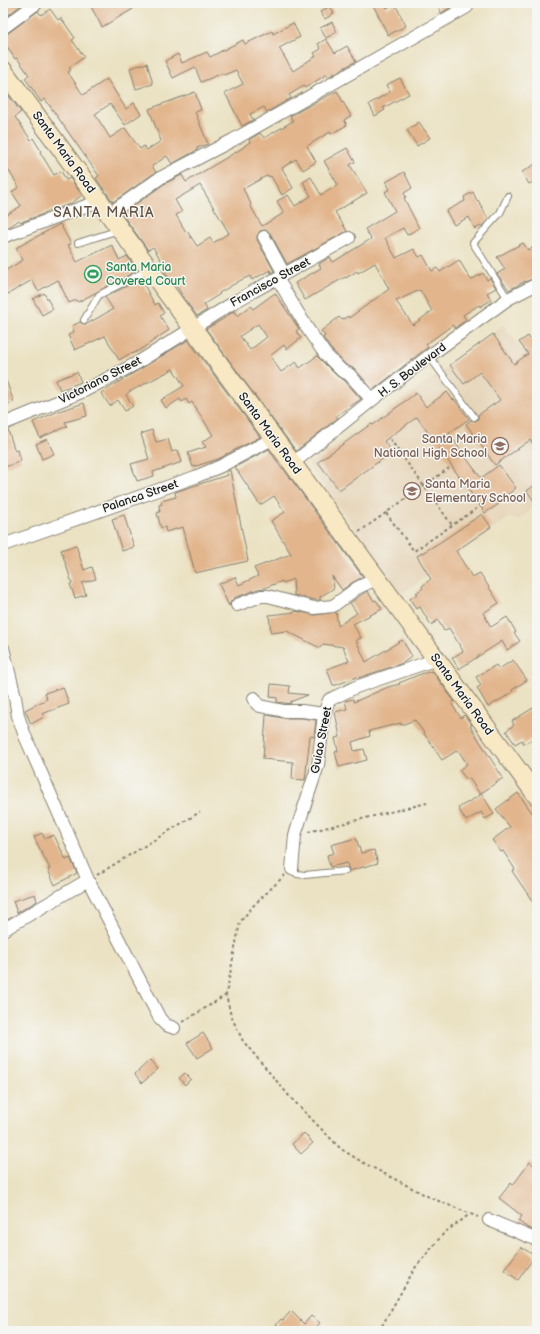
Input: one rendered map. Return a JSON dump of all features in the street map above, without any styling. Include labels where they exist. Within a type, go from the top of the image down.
[{"type":"main road","name":"Santa Maria Road","points":[[3,70],[348,539],[535,789]]},
{"type":"street","points":[[3,28],[37,3]]},
{"type":"street","points":[[3,237],[104,207],[232,140],[467,8],[464,3]]},
{"type":"street","points":[[264,237],[280,276],[308,331],[325,354],[342,371],[349,374],[372,400]]},
{"type":"street","name":"Francisco Street","points":[[192,327],[236,300],[349,238]]},
{"type":"street","name":"H. S. Boulevard","points":[[293,464],[429,356],[508,299],[537,284]]},
{"type":"street","name":"Victoriano Street","points":[[3,424],[84,391],[137,363],[192,327]]},
{"type":"street","name":"Palanca Street","points":[[3,545],[195,477],[221,466],[274,438]]},
{"type":"street","points":[[237,605],[261,596],[268,596],[314,608],[333,606],[357,588],[378,578]]},
{"type":"street","points":[[3,648],[8,690],[25,736],[88,880],[160,1019],[166,1025],[174,1028]]},
{"type":"street","name":"Guiao Street","points":[[292,869],[295,835],[318,765],[324,714],[329,700],[356,687],[437,659]]},
{"type":"street","points":[[254,698],[260,706],[284,711],[302,711],[324,714]]},
{"type":"street","points":[[3,930],[88,880]]},
{"type":"street","points":[[489,1220],[537,1240]]},
{"type":"lane","points":[[508,196],[500,213],[473,244],[508,299]]},
{"type":"lane","points":[[78,243],[121,230]]},
{"type":"lane","points":[[84,320],[99,295],[150,269]]},
{"type":"lane","points":[[429,356],[474,417]]},
{"type":"lane","points":[[292,869],[297,874],[305,875],[345,871]]},
{"type":"path","points":[[390,439],[452,525]]},
{"type":"path","points":[[348,539],[450,468]]},
{"type":"path","points":[[386,513],[414,551],[479,507]]},
{"type":"path","points":[[295,835],[427,803]]},
{"type":"path","points":[[88,880],[200,812]]},
{"type":"path","points":[[292,869],[254,905],[240,922],[226,995],[230,1016],[243,1041],[290,1097],[341,1149],[362,1162],[429,1197],[489,1220]]},
{"type":"path","points":[[174,1028],[226,995]]},
{"type":"path","points":[[379,1331],[415,1268],[444,1233],[470,1214]]},
{"type":"shaded area","name":"Santa Maria Elementary School","points":[[503,325],[537,370],[537,505],[518,520],[509,518],[401,594],[308,464],[420,387]]},
{"type":"building","points":[[8,3],[24,3],[3,19],[3,6]]},
{"type":"building","points":[[89,3],[131,3],[133,9],[102,27]]},
{"type":"building","points":[[372,3],[385,3],[387,8],[395,4],[406,26],[388,35]]},
{"type":"building","points":[[437,3],[457,3],[457,4],[441,13]]},
{"type":"building","points":[[330,6],[334,13],[325,19],[320,12]]},
{"type":"building","points":[[50,9],[58,20],[61,18],[75,38],[72,40],[84,57],[69,68],[71,70],[68,72],[83,95],[107,79],[126,109],[134,103],[141,114],[125,125],[110,104],[95,114],[110,138],[125,128],[140,149],[144,146],[147,150],[161,141],[149,109],[195,92],[201,110],[195,112],[208,144],[197,148],[197,150],[172,164],[167,156],[152,166],[156,172],[113,202],[96,178],[99,176],[45,99],[41,102],[25,78],[29,75],[17,58],[15,59],[3,40],[3,35],[7,34],[38,11],[41,15]]},
{"type":"building","points":[[332,22],[337,32],[326,38],[320,28]]},
{"type":"building","points":[[293,23],[300,37],[279,48],[293,71],[316,56],[314,53],[321,49],[318,44],[326,39],[335,53],[347,46],[356,61],[328,77],[327,74],[305,88],[304,86],[289,95],[291,98],[267,112],[264,107],[250,114],[253,120],[242,126],[225,93],[243,84],[236,70],[224,75],[223,73],[201,82],[195,67],[173,78],[165,61],[178,54],[182,63],[207,52],[210,57],[243,40],[245,44],[272,31],[273,34]]},
{"type":"building","points":[[147,63],[153,84],[136,89],[130,68]]},
{"type":"building","points":[[400,78],[409,94],[383,108],[385,110],[375,116],[369,104],[390,92],[386,85]]},
{"type":"building","points":[[3,88],[21,112],[15,117],[31,140],[33,138],[54,175],[61,171],[66,180],[70,178],[82,195],[70,204],[54,210],[53,208],[43,214],[21,222],[19,220],[3,229],[3,217],[21,206],[12,192],[19,187],[9,171],[3,175]]},
{"type":"building","points":[[337,91],[351,116],[344,120],[347,125],[331,134],[330,132],[307,146],[316,162],[303,170],[296,159],[282,168],[293,188],[282,195],[271,176],[269,177],[268,175],[243,189],[262,226],[284,213],[277,201],[288,195],[295,206],[311,196],[303,182],[311,177],[321,195],[338,185],[324,161],[347,148],[355,162],[350,165],[367,193],[335,212],[347,231],[287,264],[270,233],[265,230],[260,231],[257,236],[257,240],[274,271],[271,273],[270,270],[252,280],[250,276],[241,280],[204,304],[207,310],[197,316],[183,297],[174,281],[172,282],[159,264],[162,262],[153,247],[148,250],[122,214],[164,184],[182,175],[186,182],[244,147],[250,142],[249,140],[260,133],[264,138],[293,121],[290,116]],"holes":[[[200,185],[229,233],[213,243],[210,238],[197,246],[187,231],[186,232],[176,215],[182,212],[175,200]]]},
{"type":"building","points":[[419,122],[430,138],[417,146],[407,130]]},
{"type":"building","points":[[537,163],[537,180],[529,184],[522,172]]},
{"type":"building","points":[[404,172],[412,188],[404,193],[406,197],[404,198],[419,228],[407,235],[403,228],[385,238],[396,258],[414,249],[419,257],[423,255],[432,271],[437,268],[440,272],[459,260],[471,280],[483,273],[487,280],[490,278],[496,288],[487,293],[491,300],[480,307],[479,305],[463,315],[466,320],[455,328],[453,325],[426,344],[428,347],[373,390],[355,369],[346,365],[331,349],[321,331],[339,317],[342,320],[348,316],[349,318],[389,289],[375,263],[358,273],[357,271],[346,278],[345,277],[305,300],[295,283],[321,268],[319,264],[330,257],[333,262],[371,239],[365,229],[395,211],[385,192],[390,189],[386,182]],"holes":[[[420,290],[432,311],[413,325],[396,301]]]},
{"type":"building","points":[[473,192],[488,219],[483,225],[475,229],[469,217],[454,225],[446,211],[465,201],[464,197]]},
{"type":"building","points":[[60,224],[71,244],[68,245],[77,262],[112,245],[119,260],[127,256],[136,271],[78,302],[76,300],[69,303],[58,280],[38,291],[32,280],[3,297],[3,272],[23,260],[16,248]]},
{"type":"building","points":[[523,243],[528,250],[537,246],[537,277],[525,281],[509,290],[497,274],[505,269],[497,257]]},
{"type":"building","points":[[141,279],[155,305],[158,303],[164,313],[160,316],[169,330],[140,350],[119,360],[105,336],[75,350],[68,335],[74,332],[72,326],[80,322],[87,324],[113,309],[105,297]]},
{"type":"building","points":[[44,293],[53,309],[42,315],[33,299]]},
{"type":"building","points":[[275,293],[299,329],[296,331],[301,338],[287,349],[284,345],[270,356],[281,372],[296,362],[300,368],[317,356],[337,376],[344,380],[361,399],[336,416],[338,418],[296,451],[206,329],[234,311],[237,316],[251,306],[253,309]],"holes":[[[258,324],[267,337],[250,350],[240,336]]]},
{"type":"building","points":[[493,334],[514,364],[528,354],[519,342],[528,336],[536,348],[537,347],[537,449],[530,440],[495,465],[466,424],[471,420],[476,421],[478,415],[500,400],[480,372],[464,384],[450,365]]},
{"type":"building","points":[[188,340],[260,437],[227,454],[226,453],[226,455],[218,459],[193,467],[188,453],[206,447],[202,442],[213,435],[192,402],[189,404],[186,399],[182,402],[180,399],[166,408],[161,400],[184,386],[173,369],[129,392],[126,395],[133,406],[125,411],[118,400],[110,406],[101,393]]},
{"type":"building","points":[[77,372],[81,382],[60,390],[56,380]]},
{"type":"building","points":[[4,375],[14,402],[3,406],[3,376]]},
{"type":"building","points":[[447,392],[469,419],[449,433],[464,455],[481,478],[499,465],[516,488],[498,502],[499,504],[485,513],[417,417],[384,441],[392,452],[339,490],[318,462],[371,424],[373,425],[416,393],[426,407]]},
{"type":"building","points":[[84,403],[87,416],[65,422],[67,426],[40,438],[33,422],[59,411]]},
{"type":"building","points":[[8,430],[15,451],[18,450],[21,461],[5,467],[3,462],[3,431]]},
{"type":"building","points":[[152,430],[156,442],[168,439],[172,452],[178,450],[182,462],[153,472],[154,476],[137,481],[131,464],[149,459],[141,434]]},
{"type":"building","points":[[47,439],[54,454],[42,459],[36,444]]},
{"type":"building","points":[[269,449],[282,469],[283,468],[363,577],[342,590],[332,576],[334,588],[320,597],[320,600],[294,595],[293,579],[283,583],[282,581],[234,598],[229,606],[219,584],[235,577],[239,585],[258,576],[254,568],[291,554],[271,521],[285,512],[274,496],[260,505],[235,467]]},
{"type":"building","points":[[230,470],[248,561],[195,573],[183,527],[166,532],[165,527],[161,528],[157,513],[160,512],[159,505],[162,504],[161,501],[176,497],[175,492],[228,475],[226,472]]},
{"type":"building","points":[[537,483],[537,505],[527,491]]},
{"type":"building","points":[[482,514],[491,527],[456,551],[472,577],[480,573],[499,603],[483,613],[491,627],[507,617],[516,632],[514,633],[520,641],[507,650],[502,641],[459,669],[452,658],[463,651],[449,628],[444,631],[438,620],[431,625],[420,607],[416,609],[410,599],[418,594],[416,593],[431,579],[417,556]]},
{"type":"building","points":[[124,515],[134,547],[122,551],[112,519]]},
{"type":"building","points":[[76,545],[84,570],[92,567],[96,579],[82,583],[86,595],[75,598],[70,584],[72,583],[61,550]]},
{"type":"building","points":[[367,591],[382,609],[353,624],[361,638],[356,640],[366,662],[402,640],[412,656],[403,663],[333,685],[327,669],[349,661],[343,647],[323,644],[320,648],[287,631],[271,633],[269,615],[295,611],[315,615],[336,612],[338,626],[357,613],[350,603]]},
{"type":"building","points":[[513,660],[527,680],[512,690],[513,692],[488,707],[477,688],[481,685],[476,677],[496,665],[499,669]]},
{"type":"building","points":[[432,671],[454,701],[451,703],[461,718],[464,715],[472,725],[470,726],[503,778],[480,794],[469,778],[467,780],[459,770],[467,764],[458,750],[442,760],[415,720],[401,725],[401,723],[369,731],[370,736],[352,742],[354,751],[364,749],[367,760],[339,767],[335,752],[338,751],[335,738],[340,737],[335,712],[347,709],[345,701],[353,699],[354,702],[388,687],[400,684],[399,683]]},
{"type":"building","points":[[271,684],[290,686],[289,693],[308,695],[290,702],[291,704],[277,702],[277,698],[270,697]]},
{"type":"building","points":[[63,687],[69,704],[42,714],[44,717],[31,724],[25,710],[47,699],[45,693]]},
{"type":"building","points":[[533,708],[537,714],[537,736],[524,744],[522,740],[515,744],[506,731],[514,725],[512,721]]},
{"type":"building","points":[[266,715],[283,718],[316,720],[314,737],[310,736],[305,780],[292,779],[293,762],[263,759]]},
{"type":"building","points":[[518,793],[533,814],[537,812],[537,908],[512,871],[515,869],[503,851],[501,852],[492,840],[510,827],[496,809]]},
{"type":"building","points":[[482,794],[494,814],[485,819],[481,812],[466,821],[458,808]]},
{"type":"building","points":[[42,833],[45,839],[54,835],[66,860],[70,858],[77,873],[55,885],[48,870],[50,869],[34,837]]},
{"type":"building","points":[[356,838],[361,853],[374,850],[378,863],[349,871],[347,863],[330,867],[327,855],[334,853],[331,845]]},
{"type":"building","points":[[35,894],[37,901],[17,913],[13,901]]},
{"type":"building","points":[[203,1033],[213,1048],[197,1058],[187,1043]]},
{"type":"building","points":[[150,1060],[158,1069],[142,1083],[135,1074]]},
{"type":"building","points":[[185,1073],[191,1079],[185,1085],[179,1078]]},
{"type":"building","points":[[304,1133],[313,1143],[301,1154],[292,1144]]},
{"type":"building","points":[[530,1162],[537,1168],[537,1231],[528,1228],[518,1221],[522,1216],[499,1198],[511,1183],[513,1185]]},
{"type":"building","points":[[521,1247],[535,1256],[518,1280],[504,1270]]},
{"type":"building","points":[[291,1311],[304,1324],[311,1316],[320,1323],[313,1331],[283,1331],[276,1325]]},
{"type":"place","name":"Santa Maria Covered Court","points":[[93,274]]},
{"type":"place","name":"Santa Maria National High School","points":[[500,446]]},
{"type":"place","name":"Santa Maria Elementary School","points":[[412,491]]},
{"type":"district","name":"SANTA MARIA","points":[[104,212]]}]
